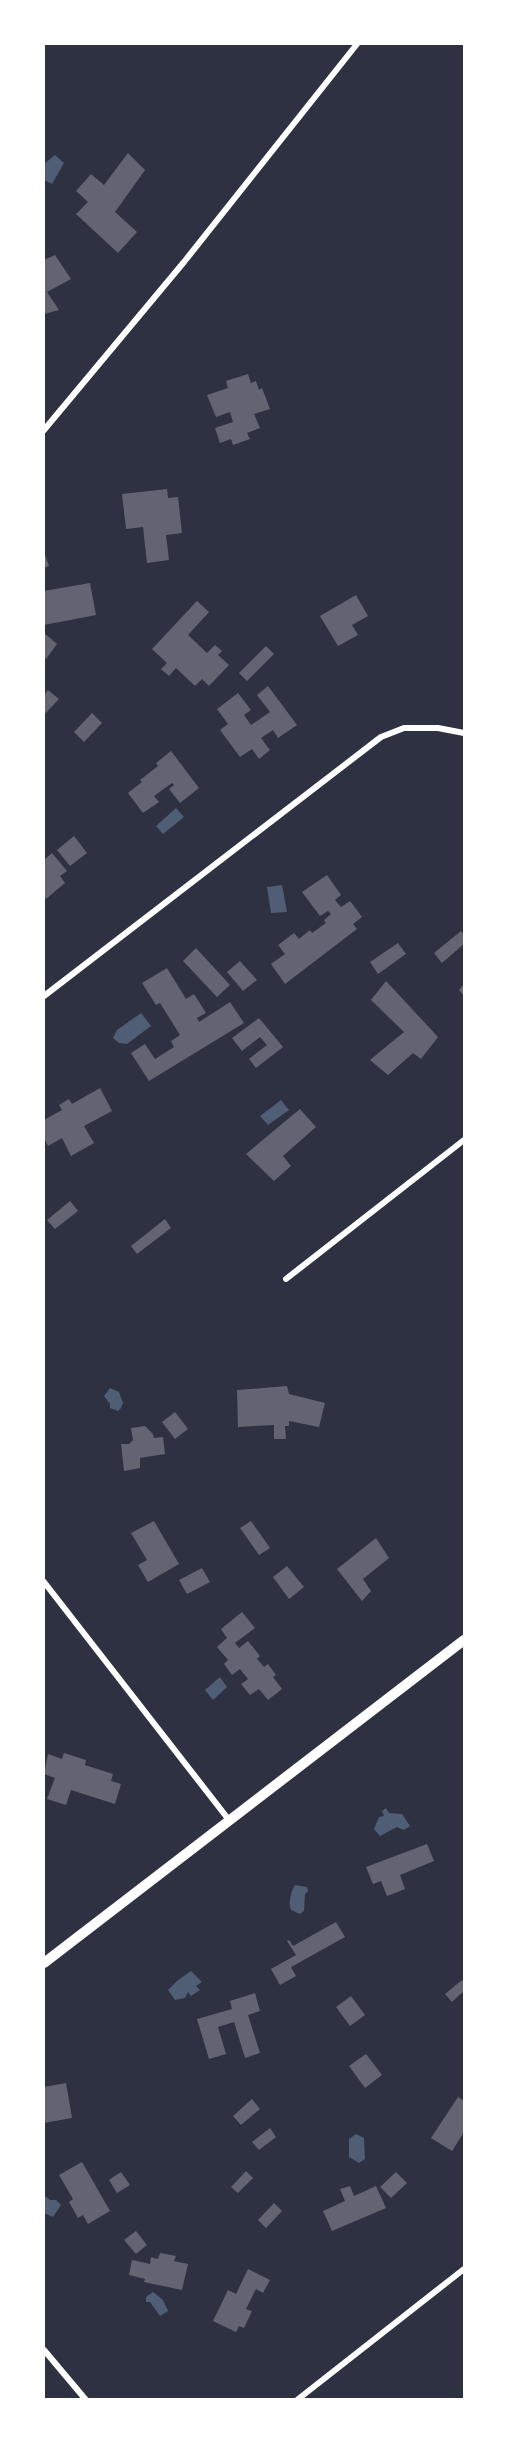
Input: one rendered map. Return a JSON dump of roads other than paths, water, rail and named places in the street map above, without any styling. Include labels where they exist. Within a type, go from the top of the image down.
[{"type":"street","points":[[44,430],[184,261],[357,44]]},
{"type":"street","points":[[44,996],[381,737],[404,728],[438,728],[465,733]]},
{"type":"street","points":[[286,1278],[465,1140]]},
{"type":"street","points":[[44,1582],[229,1820]]},
{"type":"street","points":[[44,1963],[465,1640]]},
{"type":"street","points":[[297,2400],[465,2269]]},
{"type":"street","points":[[44,2350],[86,2400]]},
{"type":"water","points":[[55,155],[64,163],[52,184],[44,180],[44,164]]},
{"type":"water","points":[[176,808],[184,817],[163,834],[156,826]]},
{"type":"water","points":[[282,885],[287,912],[271,913],[267,887]]},
{"type":"water","points":[[141,1013],[151,1026],[127,1044],[119,1043],[113,1038],[117,1030]]},
{"type":"water","points":[[281,1100],[289,1110],[268,1125],[260,1116]]},
{"type":"water","points":[[110,1388],[119,1392],[123,1403],[118,1411],[110,1408],[104,1396]]},
{"type":"water","points":[[220,1677],[227,1687],[213,1700],[205,1690]]},
{"type":"water","points":[[386,1808],[389,1813],[402,1814],[410,1826],[404,1830],[397,1827],[380,1836],[374,1829],[379,1817],[384,1816],[382,1811]]},
{"type":"water","points":[[295,1885],[307,1887],[308,1891],[305,1894],[304,1911],[300,1914],[291,1910],[290,1907],[290,1897]]},
{"type":"water","points":[[191,1971],[202,1982],[196,1986],[200,1990],[191,1996],[188,1992],[185,1998],[175,2000],[168,1990]]},
{"type":"water","points":[[356,2134],[364,2138],[365,2159],[359,2163],[349,2157],[349,2139]]},
{"type":"water","points":[[44,2195],[61,2205],[53,2217],[44,2213]]},
{"type":"water","points":[[153,2292],[163,2300],[168,2311],[160,2316],[150,2302],[146,2302],[146,2297]]}]
